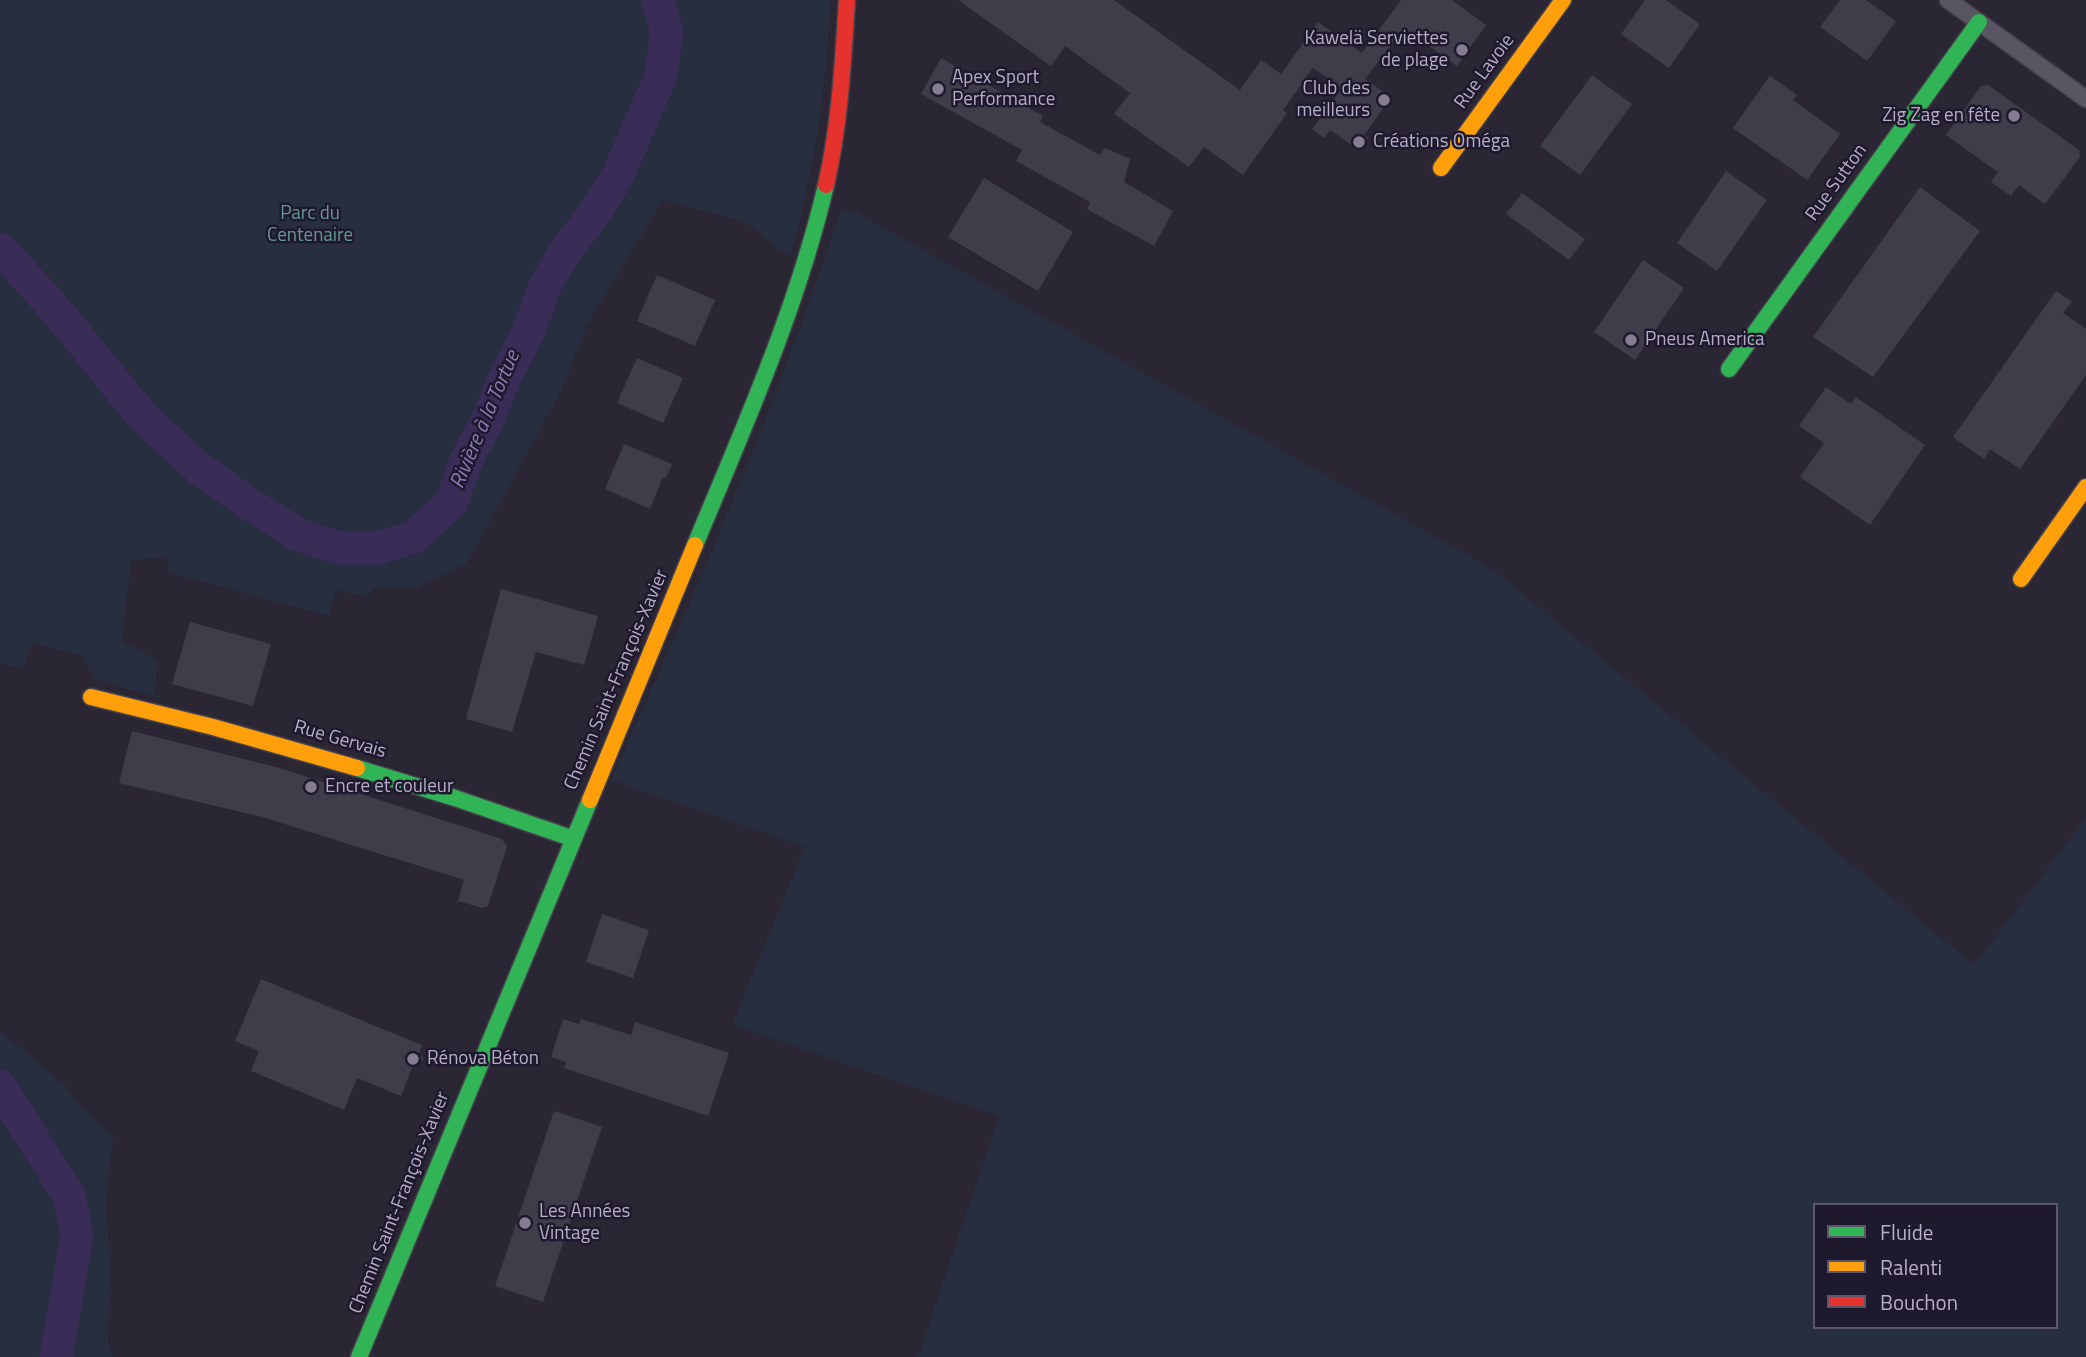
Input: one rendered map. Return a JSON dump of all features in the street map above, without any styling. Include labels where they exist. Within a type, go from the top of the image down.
[{"type":"street","name":"Chemin Saint-François-Xavier","points":[[359,1357],[753,406],[805,266],[820,214],[838,128],[847,0]]},
{"type":"street","name":"Rue Lavoie","points":[[1441,168],[1563,0]]},
{"type":"street","points":[[1948,0],[2086,99]]},
{"type":"street","name":"Rue Sutton","points":[[1728,369],[1979,22]]},
{"type":"street","points":[[2021,579],[2086,487]]},
{"type":"street","name":"Rue Gervais","points":[[91,696],[338,761],[502,812],[574,839]]},
{"type":"green space","name":"Parc du Centenaire","points":[[0,0],[830,0],[818,130],[790,257],[745,222],[663,200],[591,317],[559,395],[466,564],[418,587],[373,588],[369,597],[336,590],[329,616],[168,572],[167,557],[131,560],[122,641],[157,660],[155,697],[94,679],[81,655],[32,643],[24,669],[0,663]]},
{"type":"green space","points":[[841,210],[856,212],[1491,568],[1974,965],[2086,818],[2086,1357],[918,1357],[999,1116],[732,1025],[805,847],[611,780],[734,498],[790,355]]},
{"type":"green space","points":[[0,1031],[64,1084],[77,1102],[113,1137],[106,1203],[110,1263],[108,1343],[114,1357],[0,1357]]},
{"type":"building","points":[[958,0],[1114,0],[1240,90],[1261,60],[1281,74],[1318,22],[1362,53],[1401,0],[1452,0],[1486,25],[1457,66],[1404,28],[1365,79],[1391,97],[1364,135],[1368,138],[1359,150],[1330,130],[1324,138],[1312,129],[1342,88],[1313,68],[1283,110],[1287,113],[1243,175],[1204,147],[1189,167],[1114,114],[1130,93],[1065,46],[1051,66]]},
{"type":"building","points":[[1645,0],[1666,0],[1700,24],[1669,68],[1621,34]]},
{"type":"building","points":[[1840,0],[1866,0],[1896,21],[1867,61],[1820,27]]},
{"type":"building","points":[[941,58],[1043,116],[1040,122],[1100,155],[1105,148],[1130,159],[1124,182],[1173,211],[1154,246],[1087,209],[1090,202],[1016,161],[1022,150],[921,94]]},
{"type":"building","points":[[1592,75],[1632,104],[1580,175],[1540,146]]},
{"type":"building","points":[[1770,76],[1797,95],[1793,100],[1840,134],[1807,180],[1733,128]]},
{"type":"building","points":[[1988,85],[2079,150],[2080,157],[2045,204],[2019,185],[2011,196],[1991,182],[1998,172],[1946,135],[1981,86]]},
{"type":"building","points":[[1726,171],[1767,200],[1717,271],[1677,243]]},
{"type":"building","points":[[984,178],[1073,232],[1038,291],[948,237]]},
{"type":"building","points":[[1920,187],[1980,231],[1873,377],[1813,337]]},
{"type":"building","points":[[1522,193],[1585,239],[1569,260],[1506,214]]},
{"type":"building","points":[[1643,260],[1684,288],[1635,360],[1594,332]]},
{"type":"building","points":[[657,275],[715,300],[695,346],[637,321]]},
{"type":"building","points":[[2056,291],[2072,302],[2063,313],[2086,329],[2086,375],[2020,469],[1990,449],[1984,459],[1953,437]]},
{"type":"building","points":[[637,358],[683,378],[663,423],[617,403]]},
{"type":"building","points":[[1826,387],[1851,404],[1856,397],[1925,445],[1870,525],[1800,477],[1824,443],[1799,426]]},
{"type":"building","points":[[624,444],[672,464],[666,478],[663,477],[650,509],[605,489]]},
{"type":"building","points":[[501,589],[598,616],[584,665],[536,652],[512,732],[466,719]]},
{"type":"building","points":[[190,622],[271,644],[253,706],[172,684]]},
{"type":"building","points":[[132,731],[276,767],[502,839],[507,847],[488,906],[482,908],[458,901],[464,880],[262,817],[119,783]]},
{"type":"building","points":[[602,914],[649,930],[633,978],[586,962]]},
{"type":"building","points":[[261,979],[422,1045],[419,1054],[424,1059],[412,1068],[401,1096],[357,1078],[344,1110],[251,1071],[259,1051],[235,1041]]},
{"type":"building","points":[[563,1019],[579,1024],[581,1019],[631,1035],[635,1022],[729,1053],[708,1116],[564,1068],[566,1062],[551,1057]]},
{"type":"building","points":[[554,1111],[602,1127],[543,1302],[495,1286]]},
{"type":"waterway","name":"Rivière à la Tortue","points":[[0,249],[50,303],[145,419],[200,469],[251,505],[297,534],[339,548],[378,548],[414,537],[452,502],[465,463],[528,332],[546,284],[570,244],[592,217],[617,177],[660,78],[667,33],[658,0]]},
{"type":"waterway","name":"Rivière à la Tortue","points":[[0,1086],[69,1196],[77,1235],[56,1357]]},
{"type":"traffic: fast","points":[[1729,369],[1979,22]]},
{"type":"traffic: fast","points":[[695,545],[785,322],[826,185]]},
{"type":"traffic: fast","points":[[357,768],[574,839]]},
{"type":"traffic: fast","points":[[359,1357],[590,800]]},
{"type":"traffic: slow","points":[[1441,168],[1563,0]]},
{"type":"traffic: slow","points":[[2021,579],[2086,487]]},
{"type":"traffic: slow","points":[[590,800],[695,545]]},
{"type":"traffic: slow","points":[[91,697],[213,727],[357,768]]},
{"type":"traffic: jam","points":[[826,185],[838,116],[847,0]]},
{"type":"place","name":"Kawelä Serviettes de plage","points":[[1462,50]]},
{"type":"place","name":"Apex Sport Performance","points":[[938,89]]},
{"type":"place","name":"Club des meilleurs","points":[[1384,100]]},
{"type":"place","name":"Zig Zag en fête","points":[[2014,116]]},
{"type":"place","name":"Créations Oméga","points":[[1359,142]]},
{"type":"place","name":"Pneus America","points":[[1631,340]]},
{"type":"place","name":"Encre et couleur","points":[[311,787]]},
{"type":"place","name":"Rénova Béton","points":[[413,1059]]},
{"type":"place","name":"Les Années Vintage","points":[[525,1223]]}]
